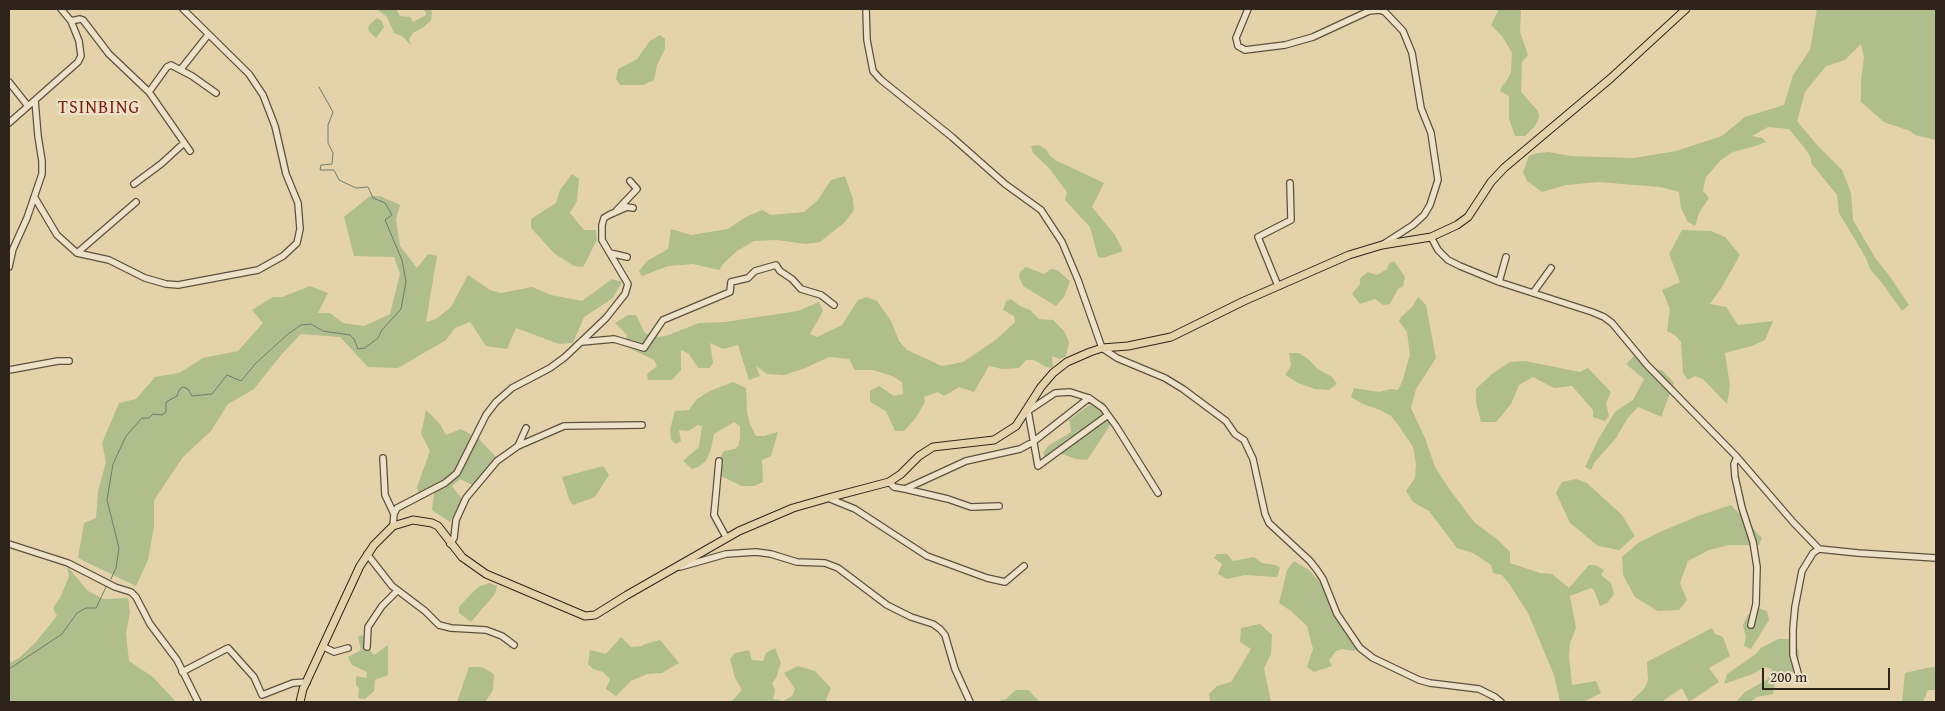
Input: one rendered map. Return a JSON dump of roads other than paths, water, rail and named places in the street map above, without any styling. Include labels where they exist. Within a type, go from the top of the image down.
[{"type":"main road","points":[[300,702],[306,682],[355,575],[367,554],[392,526],[413,520],[432,523],[438,526],[450,544],[469,563],[486,574],[589,616],[595,615],[726,537],[773,516],[828,498],[889,482],[901,474],[924,451],[941,445],[994,440],[1016,426],[1028,411],[1041,387],[1053,373],[1067,362],[1102,348],[1128,346],[1171,337],[1334,261],[1382,245],[1431,237],[1457,225],[1468,217],[1504,168],[1611,78],[1686,9]]},
{"type":"street","points":[[9,123],[78,62],[81,56],[80,41],[71,21],[61,9]]},
{"type":"street","points":[[35,198],[57,235],[77,253],[120,264],[155,282],[178,285],[258,270],[283,256],[297,243],[300,229],[298,203],[284,169],[275,126],[266,101],[249,74],[183,9]]},
{"type":"street","points":[[866,9],[867,40],[873,71],[880,79],[952,137],[1005,184],[1041,210],[1062,242],[1078,280],[1102,348],[1117,358],[1165,378],[1183,389],[1226,421],[1235,434],[1244,440],[1253,459],[1265,514],[1269,523],[1278,534],[1310,561],[1317,570],[1323,579],[1337,614],[1360,648],[1372,658],[1419,680],[1480,689],[1501,702]]},
{"type":"street","points":[[1248,9],[1236,38],[1238,46],[1244,50],[1285,45],[1313,37],[1369,10],[1380,9],[1386,12],[1403,31],[1412,54],[1421,108],[1431,133],[1438,180],[1430,205],[1424,215],[1413,225],[1382,245]]},
{"type":"street","points":[[71,21],[83,20],[109,54],[148,92],[190,151]]},
{"type":"street","points":[[181,69],[208,35]]},
{"type":"street","points":[[148,92],[169,66],[181,69],[216,93]]},
{"type":"street","points":[[9,82],[28,106]]},
{"type":"street","points":[[9,267],[10,257],[18,234],[35,198],[42,174],[35,100]]},
{"type":"street","points":[[134,184],[161,164],[184,143]]},
{"type":"street","points":[[392,526],[394,514],[401,504],[451,479],[463,462],[486,415],[504,395],[522,382],[550,368],[582,342],[606,318],[625,294],[628,284],[602,240],[602,221],[616,211],[636,189],[630,181]]},
{"type":"street","points":[[1278,286],[1258,237],[1292,220],[1290,183]]},
{"type":"street","points":[[77,253],[136,202]]},
{"type":"street","points":[[616,211],[627,207],[633,208]]},
{"type":"street","points":[[1431,237],[1438,250],[1448,260],[1499,282],[1604,317],[1612,323],[1647,365],[1737,457],[1818,548],[1858,553],[1936,558]]},
{"type":"street","points":[[610,253],[627,258]]},
{"type":"street","points":[[1499,282],[1506,257]]},
{"type":"street","points":[[582,342],[614,339],[644,348],[663,320],[730,292],[731,282],[748,278],[755,271],[776,264],[780,271],[792,279],[801,290],[821,295],[834,305]]},
{"type":"street","points":[[1533,293],[1551,268]]},
{"type":"street","points":[[9,370],[58,361],[69,361]]},
{"type":"street","points":[[1108,415],[1038,466],[1028,411],[1055,393],[1070,392],[1090,398],[1103,408],[1108,415],[1158,493]]},
{"type":"street","points":[[905,489],[966,462],[1020,449],[1034,442],[1090,398]]},
{"type":"street","points":[[450,544],[454,538],[456,520],[466,498],[497,461],[518,446],[564,426],[642,426]]},
{"type":"street","points":[[518,446],[526,428]]},
{"type":"street","points":[[1737,457],[1734,464],[1735,477],[1752,542],[1756,567],[1756,604],[1751,625]]},
{"type":"street","points":[[383,458],[384,495],[394,514]]},
{"type":"street","points":[[719,461],[714,515],[726,537]]},
{"type":"street","points":[[889,482],[894,488],[948,498],[971,507],[999,506]]},
{"type":"street","points":[[828,498],[855,509],[927,556],[987,578],[1005,582],[1024,566]]},
{"type":"street","points":[[9,544],[68,563],[131,592],[136,597],[150,624],[177,660],[198,702]]},
{"type":"street","points":[[1798,673],[1793,655],[1795,607],[1802,570],[1818,548]]},
{"type":"street","points":[[676,568],[738,552],[771,554],[797,562],[825,563],[838,568],[887,605],[912,617],[933,624],[940,629],[945,635],[955,669],[970,702]]},
{"type":"street","points":[[367,554],[388,582],[426,611],[439,624],[452,628],[486,630],[502,636],[514,645]]},
{"type":"street","points":[[367,647],[368,627],[382,606],[397,590]]},
{"type":"street","points":[[324,646],[334,652],[348,648]]},
{"type":"street","points":[[182,672],[228,648],[231,654],[254,677],[262,695],[293,682],[306,682]]},
{"type":"waterway","points":[[111,579],[116,568],[119,548],[107,500],[113,464],[126,436],[142,418],[149,418],[153,414],[162,415],[166,412],[166,402],[177,396],[179,390],[183,387],[188,389],[192,396],[212,394],[227,375],[241,381],[256,363],[288,334],[301,325],[311,324],[323,331],[350,335],[358,349],[365,348],[378,338],[382,330],[401,309],[406,282],[402,260],[385,220],[392,215],[385,203],[373,198],[368,187],[356,188],[339,180],[334,170],[320,170],[321,165],[332,164],[333,153],[328,143],[328,125],[333,112],[319,87]]},
{"type":"waterway","points":[[9,669],[62,634],[77,613],[86,608],[96,608],[106,587]]},
{"type":"district","name":"TSINBING","points":[[99,108]]}]
